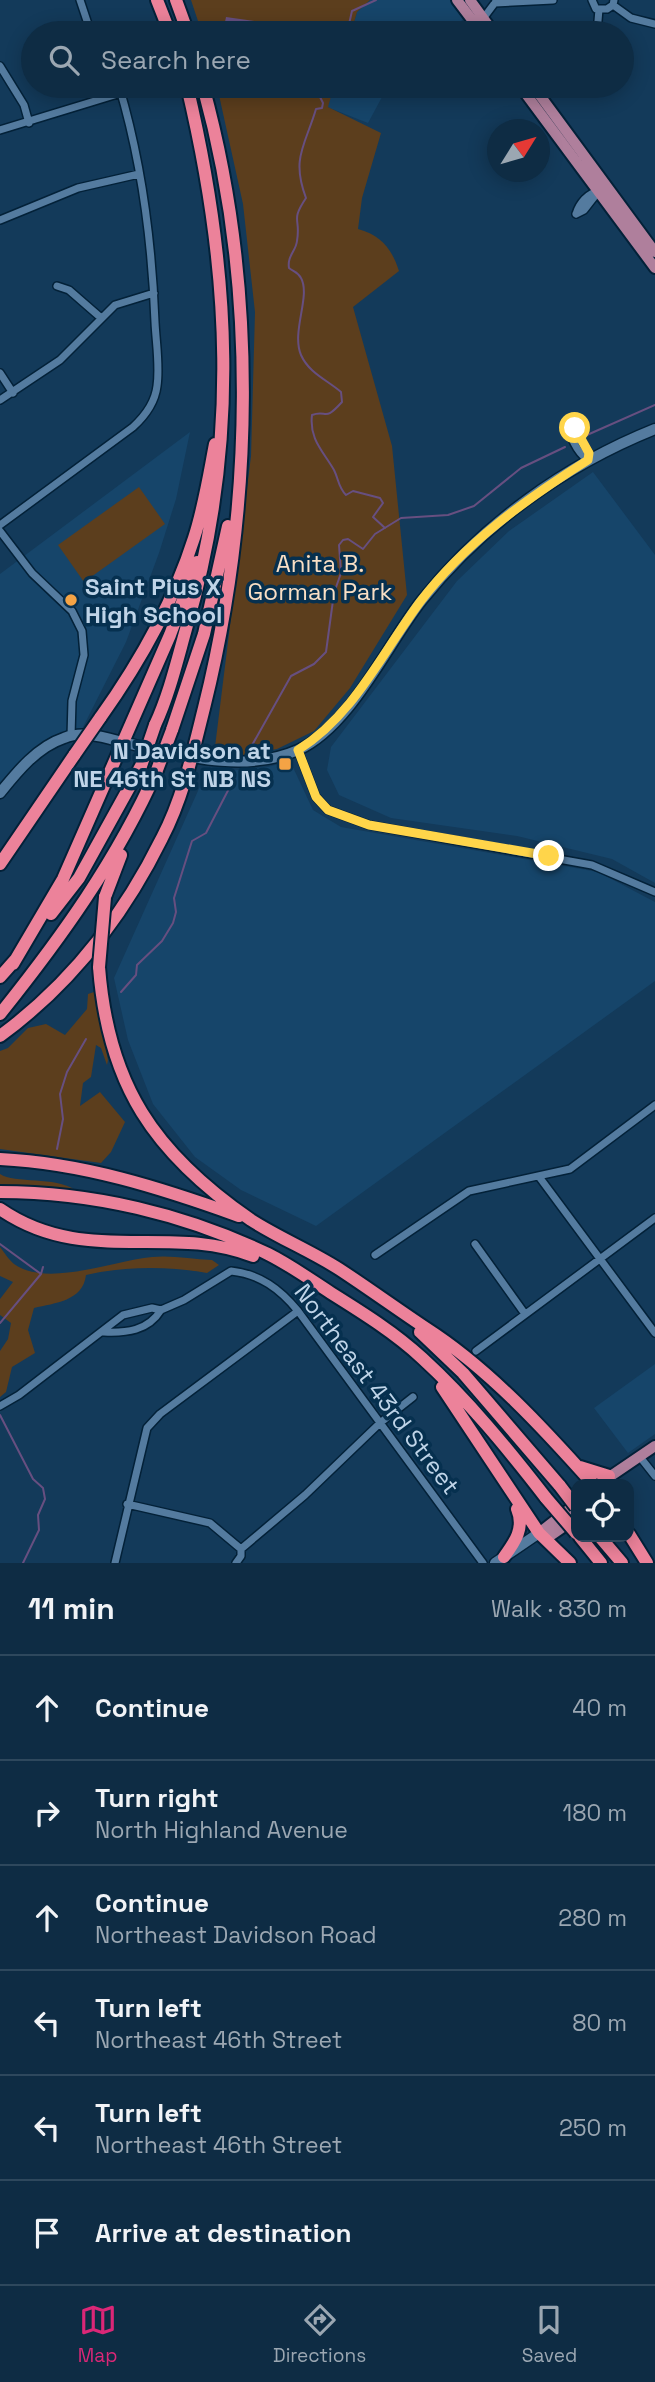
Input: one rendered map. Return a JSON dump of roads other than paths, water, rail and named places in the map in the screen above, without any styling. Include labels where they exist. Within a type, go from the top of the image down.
[{"type":"highway","points":[[157,0],[165,21]]},
{"type":"highway","points":[[176,0],[184,21]]},
{"type":"highway","points":[[0,977],[79,878],[141,766],[200,582],[211,533],[220,472],[225,336],[207,177],[190,98]]},
{"type":"highway","points":[[0,1036],[57,991],[83,963],[163,838],[192,756],[220,643],[237,488],[241,383],[237,275],[226,187],[206,98]]},
{"type":"highway","points":[[0,864],[141,657],[183,568],[198,524],[222,417]]},
{"type":"highway","points":[[237,488],[204,634],[157,770],[105,897],[99,967],[102,1010],[115,1055],[146,1121],[173,1157],[252,1221]]},
{"type":"highway","points":[[13,964],[57,891],[124,742],[211,533]]},
{"type":"highway","points":[[0,1014],[80,909],[131,828]]},
{"type":"highway","points":[[0,1158],[86,1169],[154,1186],[252,1221],[338,1269],[405,1317],[426,1328],[475,1366],[589,1479]]},
{"type":"highway","points":[[0,1192],[37,1192],[150,1210],[206,1228],[270,1255],[365,1314],[422,1358],[496,1435],[571,1527]]},
{"type":"highway","points":[[4,1212],[32,1226],[71,1238],[109,1243],[201,1242],[247,1253],[299,1273]]},
{"type":"highway","points":[[405,1317],[463,1373],[571,1500]]},
{"type":"highway","points":[[422,1358],[540,1539],[570,1563]]},
{"type":"highway","points":[[576,1465],[605,1479]]},
{"type":"highway","points":[[500,1560],[516,1541],[521,1518],[510,1493]]},
{"type":"highway","points":[[584,1542],[601,1563]]},
{"type":"highway","points":[[604,1542],[622,1563]]},
{"type":"highway","points":[[634,1542],[647,1563]]},
{"type":"main road","points":[[457,0],[476,21]]},
{"type":"main road","points":[[470,0],[478,21]]},
{"type":"main road","points":[[529,98],[562,143],[655,252]]},
{"type":"main road","points":[[542,98],[577,146],[655,268]]},
{"type":"main road","points":[[562,143],[577,146]]},
{"type":"main road","points":[[612,1479],[655,1446]]},
{"type":"main road","points":[[540,1539],[571,1511]]},
{"type":"main road","points":[[540,1539],[571,1521]]},
{"type":"street","points":[[80,0],[87,21]]},
{"type":"street","points":[[483,21],[496,1],[552,0]]},
{"type":"street","points":[[592,0],[599,9],[598,21]]},
{"type":"street","points":[[599,9],[613,3],[631,18],[655,24]]},
{"type":"street","points":[[0,66],[24,105],[29,123]]},
{"type":"street","points":[[0,130],[29,123],[96,98]]},
{"type":"street","points":[[0,525],[133,427],[151,405],[158,385],[152,253],[139,174],[122,98]]},
{"type":"street","points":[[0,220],[78,188],[139,174]]},
{"type":"street","points":[[57,286],[69,290],[100,317]]},
{"type":"street","points":[[0,400],[60,360],[100,317],[126,300],[154,293]]},
{"type":"street","points":[[0,373],[13,393]]},
{"type":"street","points":[[568,421],[589,453],[588,460],[583,457],[568,430],[568,421]]},
{"type":"street","points":[[0,793],[24,765],[43,749],[71,736],[95,736],[192,756],[237,762],[298,750],[331,725],[420,603],[460,558],[508,514],[588,460],[655,429]]},
{"type":"street","points":[[0,531],[32,573],[72,611],[82,631],[84,655],[72,701],[71,736]]},
{"type":"street","points":[[298,750],[316,797],[328,810],[369,825],[593,865],[655,892]]},
{"type":"street","points":[[376,1255],[444,1205],[469,1191],[540,1178],[574,1167],[655,1105]]},
{"type":"street","points":[[540,1178],[655,1333]]},
{"type":"street","points":[[476,1351],[655,1218]]},
{"type":"street","points":[[475,1244],[525,1314]]},
{"type":"street","name":"Northeast 43rd Street","points":[[161,1310],[184,1300],[231,1271],[256,1277],[283,1293],[483,1563]]},
{"type":"street","points":[[0,1406],[104,1332],[123,1315],[152,1308],[161,1310]]},
{"type":"street","points":[[104,1332],[127,1333],[144,1327],[161,1310]]},
{"type":"street","points":[[115,1563],[144,1435],[151,1423],[298,1311]]},
{"type":"street","points":[[241,1549],[305,1495],[380,1423],[413,1397]]},
{"type":"street","points":[[640,1457],[655,1476]]},
{"type":"street","points":[[127,1504],[211,1523],[241,1549],[241,1556],[236,1563]]},
{"type":"street","points":[[500,1560],[518,1548],[540,1539]]},
{"type":"waterway","points":[[350,21],[352,11],[376,0]]},
{"type":"waterway","points":[[320,98],[322,108],[316,109],[301,152],[300,172],[306,198],[297,216],[297,241],[289,264],[289,268],[300,276],[304,294],[299,346],[309,367],[341,392],[342,402],[332,412],[312,415],[313,431],[318,444],[346,495],[353,491],[380,498],[383,503],[373,517],[385,528]]},
{"type":"waterway","points":[[587,435],[655,405]]},
{"type":"waterway","points":[[251,747],[291,676],[314,664],[326,652],[334,593],[341,573],[339,545],[343,540],[348,539],[363,549],[375,534],[401,518],[448,515],[474,506],[521,468],[565,447]]},
{"type":"waterway","points":[[121,992],[136,975],[137,965],[162,941],[173,923],[176,912],[174,898],[192,841],[206,833],[235,777]]},
{"type":"waterway","points":[[57,1149],[63,1119],[60,1094],[67,1072],[86,1039]]},
{"type":"waterway","points":[[0,1244],[41,1274]]},
{"type":"waterway","points":[[0,1323],[41,1274],[43,1267]]},
{"type":"waterway","points":[[0,1415],[33,1479],[43,1488],[45,1499],[38,1515],[39,1530],[23,1563]]},
{"type":"place","name":"Saint Pius X High School","points":[[71,600]]},
{"type":"place","name":"N Davidson at NE 46th St NB NS","points":[[285,764]]},
{"type":"park label","name":"Anita B. Gorman Park","points":[[320,577]]}]
